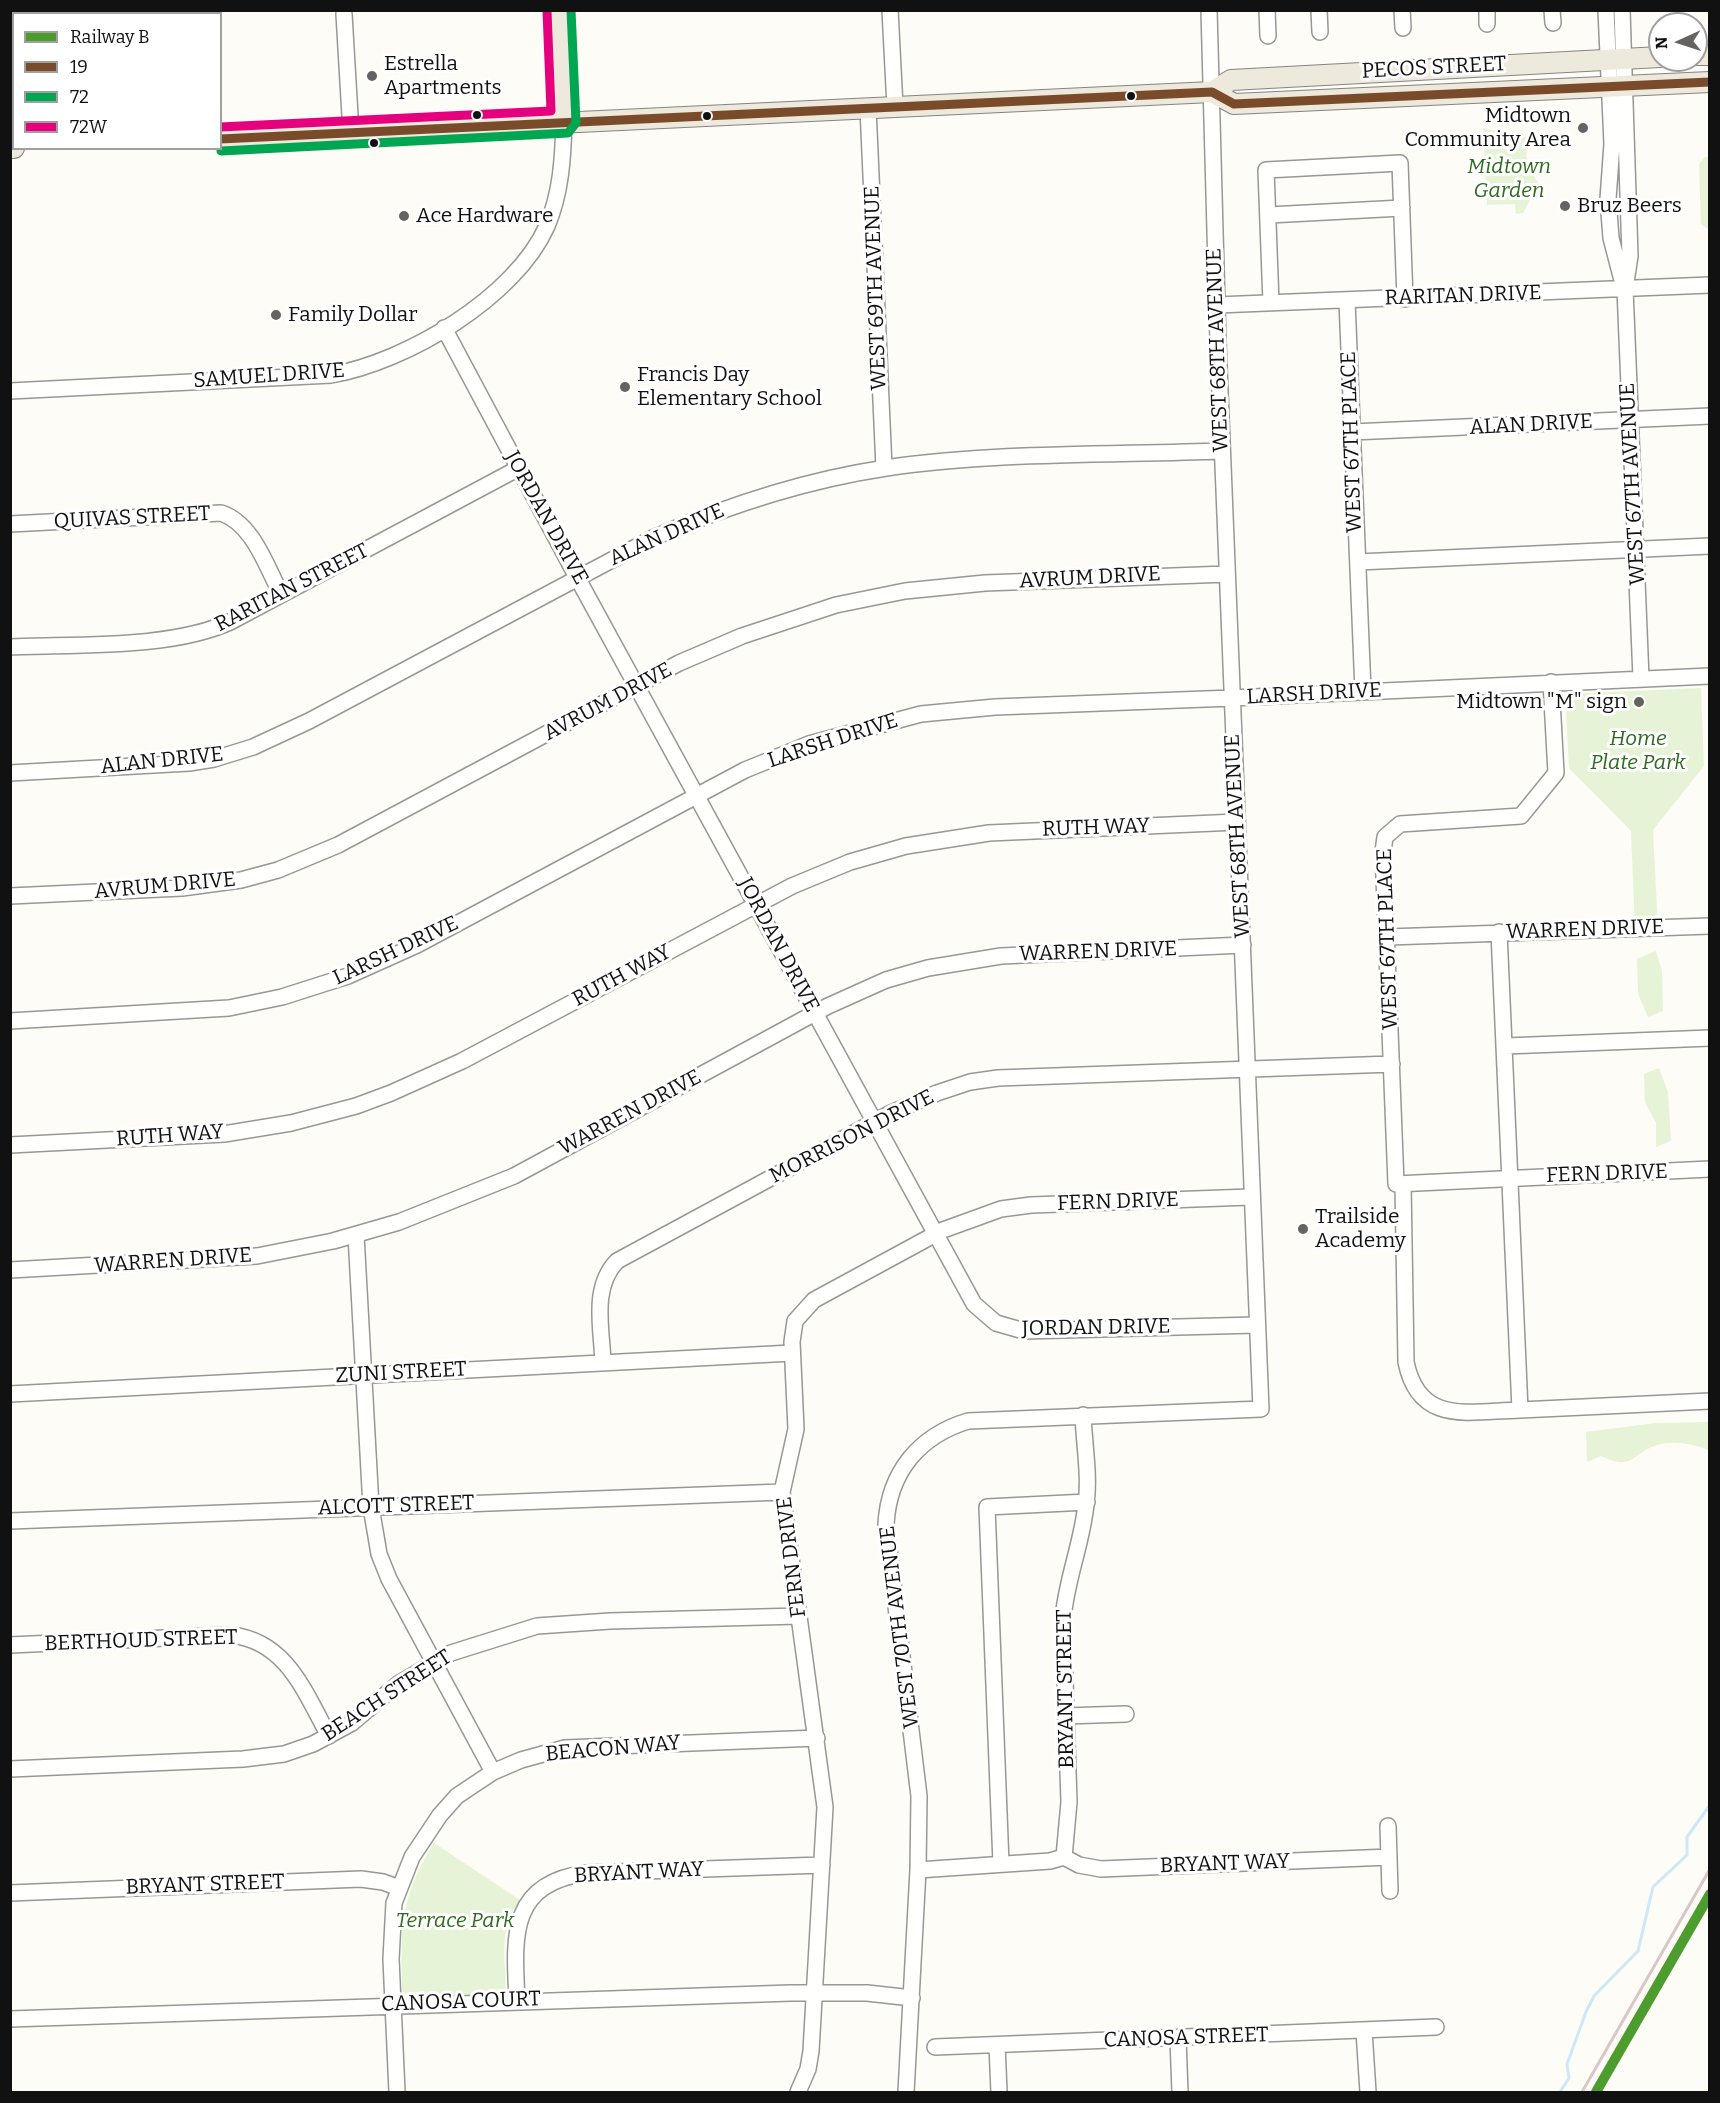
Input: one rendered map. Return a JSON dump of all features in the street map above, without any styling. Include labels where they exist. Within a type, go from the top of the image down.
[{"type":"main road","points":[[559,10],[564,122]]},
{"type":"main road","name":"PECOS STREET","points":[[222,139],[1212,92],[1231,80],[1648,58]]},
{"type":"main road","name":"PECOS STREET","points":[[1212,92],[1234,104],[1710,82]]},
{"type":"street","points":[[890,10],[895,107]]},
{"type":"street","name":"WEST 68TH AVENUE","points":[[1209,10],[1216,305],[1248,1071],[1250,1197],[1261,1409]]},
{"type":"street","points":[[1267,10],[1268,36]]},
{"type":"street","points":[[1319,10],[1320,32]]},
{"type":"street","points":[[1402,10],[1403,28]]},
{"type":"street","name":"WEST 67TH AVENUE","points":[[1606,10],[1616,59]]},
{"type":"street","name":"WEST 67TH AVENUE","points":[[1622,10],[1616,59],[1617,87],[1608,200],[1611,238],[1625,289],[1641,678]]},
{"type":"street","points":[[344,14],[351,133]]},
{"type":"street","name":"WEST 69TH AVENUE","points":[[868,108],[884,468]]},
{"type":"street","name":"SAMUEL DRIVE","points":[[10,391],[331,375],[376,364],[424,342],[501,288],[522,267],[536,247],[552,211],[561,179],[564,122]]},
{"type":"street","points":[[1271,303],[1266,170],[1400,163],[1405,299]]},
{"type":"street","points":[[1269,215],[1402,208]]},
{"type":"street","name":"RARITAN DRIVE","points":[[1216,305],[1710,285]]},
{"type":"street","name":"WEST 67TH PLACE","points":[[1347,301],[1363,691]]},
{"type":"street","name":"JORDAN DRIVE","points":[[444,328],[814,1014],[974,1304],[996,1323],[1014,1329],[1256,1325]]},
{"type":"street","name":"ALAN DRIVE","points":[[1352,432],[1710,417]]},
{"type":"street","name":"ALAN DRIVE","points":[[10,773],[189,763],[234,754],[309,721],[656,537],[716,512],[803,485],[884,468],[946,461],[1222,451]]},
{"type":"street","name":"RARITAN STREET","points":[[10,647],[184,637],[215,629],[519,468]]},
{"type":"street","name":"QUIVAS STREET","points":[[10,524],[221,513],[233,519],[247,532],[281,594]]},
{"type":"street","points":[[1358,562],[1710,546]]},
{"type":"street","name":"AVRUM DRIVE","points":[[10,896],[192,887],[241,880],[278,870],[338,845],[637,685],[742,636],[807,614],[873,597],[985,584],[1227,574]]},
{"type":"street","name":"LARSH DRIVE","points":[[10,1022],[229,1008],[305,991],[348,976],[417,945],[745,770],[809,744],[921,714],[995,706],[1232,698],[1710,676]]},
{"type":"street","name":"WEST 67TH PLACE","points":[[1551,682],[1556,773],[1521,816],[1400,824],[1385,837],[1383,852],[1392,1064],[1400,1184],[1406,1362],[1409,1377],[1418,1394],[1430,1405],[1451,1412],[1710,1401]]},
{"type":"street","name":"RUTH WAY","points":[[10,1145],[224,1134],[291,1123],[356,1106],[402,1089],[462,1061],[792,886],[850,862],[933,840],[988,833],[1238,822]]},
{"type":"street","name":"WARREN DRIVE","points":[[1388,937],[1710,926]]},
{"type":"street","points":[[1499,932],[1506,1046],[1520,1410]]},
{"type":"street","name":"WARREN DRIVE","points":[[10,1270],[218,1260],[296,1250],[356,1235],[439,1208],[514,1176],[814,1014],[886,980],[968,960],[1001,956],[1243,945]]},
{"type":"street","points":[[1506,1046],[1710,1038]]},
{"type":"street","name":"MORRISON DRIVE","points":[[603,1363],[601,1289],[607,1274],[617,1261],[874,1124],[937,1093],[982,1080],[1039,1075],[1248,1071],[1392,1064]]},
{"type":"street","name":"FERN DRIVE","points":[[1400,1184],[1710,1169]]},
{"type":"street","name":"FERN DRIVE","points":[[798,2092],[808,2069],[825,1807],[782,1492],[796,1429],[792,1353],[795,1321],[805,1307],[934,1234],[977,1216],[1017,1206],[1250,1197]]},
{"type":"street","points":[[356,1235],[374,1532],[383,1565],[493,1772]]},
{"type":"street","name":"ZUNI STREET","points":[[10,1394],[792,1353]]},
{"type":"street","name":"WEST 70TH AVENUE","points":[[906,2092],[920,1819],[918,1774],[886,1524],[892,1486],[910,1456],[930,1438],[957,1424],[987,1419],[1261,1409]]},
{"type":"street","name":"BRYANT STREET","points":[[1064,1857],[1069,1802],[1062,1650],[1065,1593],[1087,1503],[1083,1415]]},
{"type":"street","name":"ALCOTT STREET","points":[[10,1521],[782,1492]]},
{"type":"street","points":[[1001,1864],[987,1507],[1087,1503]]},
{"type":"street","name":"BEACH STREET","points":[[10,1768],[259,1758],[299,1749],[352,1723],[398,1684],[433,1662],[501,1635],[560,1623],[799,1616]]},
{"type":"street","name":"BERTHOUD STREET","points":[[10,1645],[244,1636],[270,1647],[288,1665],[329,1736]]},
{"type":"street","points":[[1065,1716],[1126,1714]]},
{"type":"street","name":"BEACON WAY","points":[[397,2092],[391,1926],[399,1888],[412,1857],[440,1815],[457,1796],[493,1772],[521,1760],[565,1748],[817,1738]]},
{"type":"street","points":[[1388,1826],[1390,1891]]},
{"type":"street","points":[[918,1870],[1064,1857]]},
{"type":"street","name":"BRYANT WAY","points":[[1064,1857],[1085,1867],[1101,1869],[1389,1857]]},
{"type":"street","name":"BRYANT WAY","points":[[517,2000],[514,1945],[518,1923],[534,1896],[561,1878],[587,1873],[822,1865]]},
{"type":"street","name":"BRYANT STREET","points":[[10,1893],[361,1880],[383,1882],[399,1888]]},
{"type":"street","name":"CANOSA COURT","points":[[10,2019],[517,2000],[813,1992],[912,1998]]},
{"type":"street","name":"CANOSA STREET","points":[[935,2047],[1436,2027]]},
{"type":"street","points":[[1364,2031],[1368,2092]]},
{"type":"street","points":[[1178,2039],[1180,2092]]},
{"type":"street","points":[[997,2045],[999,2092]]},
{"type":"green space","name":"Midtown Garden","points":[[1483,128],[1530,138],[1527,157],[1532,173],[1539,184],[1523,213],[1516,214],[1515,204],[1487,205]]},
{"type":"green space","points":[[1705,157],[1709,157],[1709,230],[1701,224],[1699,164]]},
{"type":"green space","name":"Home Plate Park","points":[[1701,688],[1704,766],[1653,830],[1658,928],[1635,929],[1631,831],[1569,768],[1565,694]]},
{"type":"green space","points":[[1656,951],[1662,971],[1663,1011],[1648,1017],[1638,994],[1637,959]]},
{"type":"green space","points":[[1659,1068],[1668,1092],[1671,1141],[1656,1147],[1656,1123],[1645,1102],[1644,1074]]},
{"type":"green space","points":[[1709,1422],[1709,1450],[1690,1444],[1670,1443],[1648,1448],[1626,1462],[1601,1456],[1587,1462],[1586,1432],[1656,1423]]},
{"type":"green space","name":"Terrace Park","points":[[434,1843],[520,1900],[513,1910],[506,1931],[504,1953],[506,1988],[500,1994],[408,1996],[402,1991],[404,1914],[414,1881]]},
{"type":"waterway","points":[[1560,2092],[1569,2078],[1567,2064],[1594,1996],[1638,1951],[1653,1887],[1687,1855],[1687,1837],[1710,1805]]},
{"type":"railway","points":[[1582,2092],[1710,1869]]},
{"type":"rail line","name":"B","points":[[1596,2092],[1710,1894]]},
{"type":"transit line","name":"72","points":[[221,151],[568,133],[576,123],[571,10]]},
{"type":"transit line","name":"72W","points":[[222,127],[551,111],[547,11]]},
{"type":"transit line","name":"19","points":[[222,139],[1212,92],[1234,104],[1710,82]]},
{"type":"place","name":"Estrella Apartments","points":[[372,76]]},
{"type":"place","name":"Midtown Community Area","points":[[1583,128]]},
{"type":"place","name":"Bruz Beers","points":[[1565,206]]},
{"type":"place","name":"Ace Hardware","points":[[404,216]]},
{"type":"place","name":"Family Dollar","points":[[276,315]]},
{"type":"place","name":"Francis Day Elementary School","points":[[625,387]]},
{"type":"place","name":"Midtown \"M\" sign","points":[[1639,702]]},
{"type":"place","name":"Trailside Academy","points":[[1303,1229]]}]
